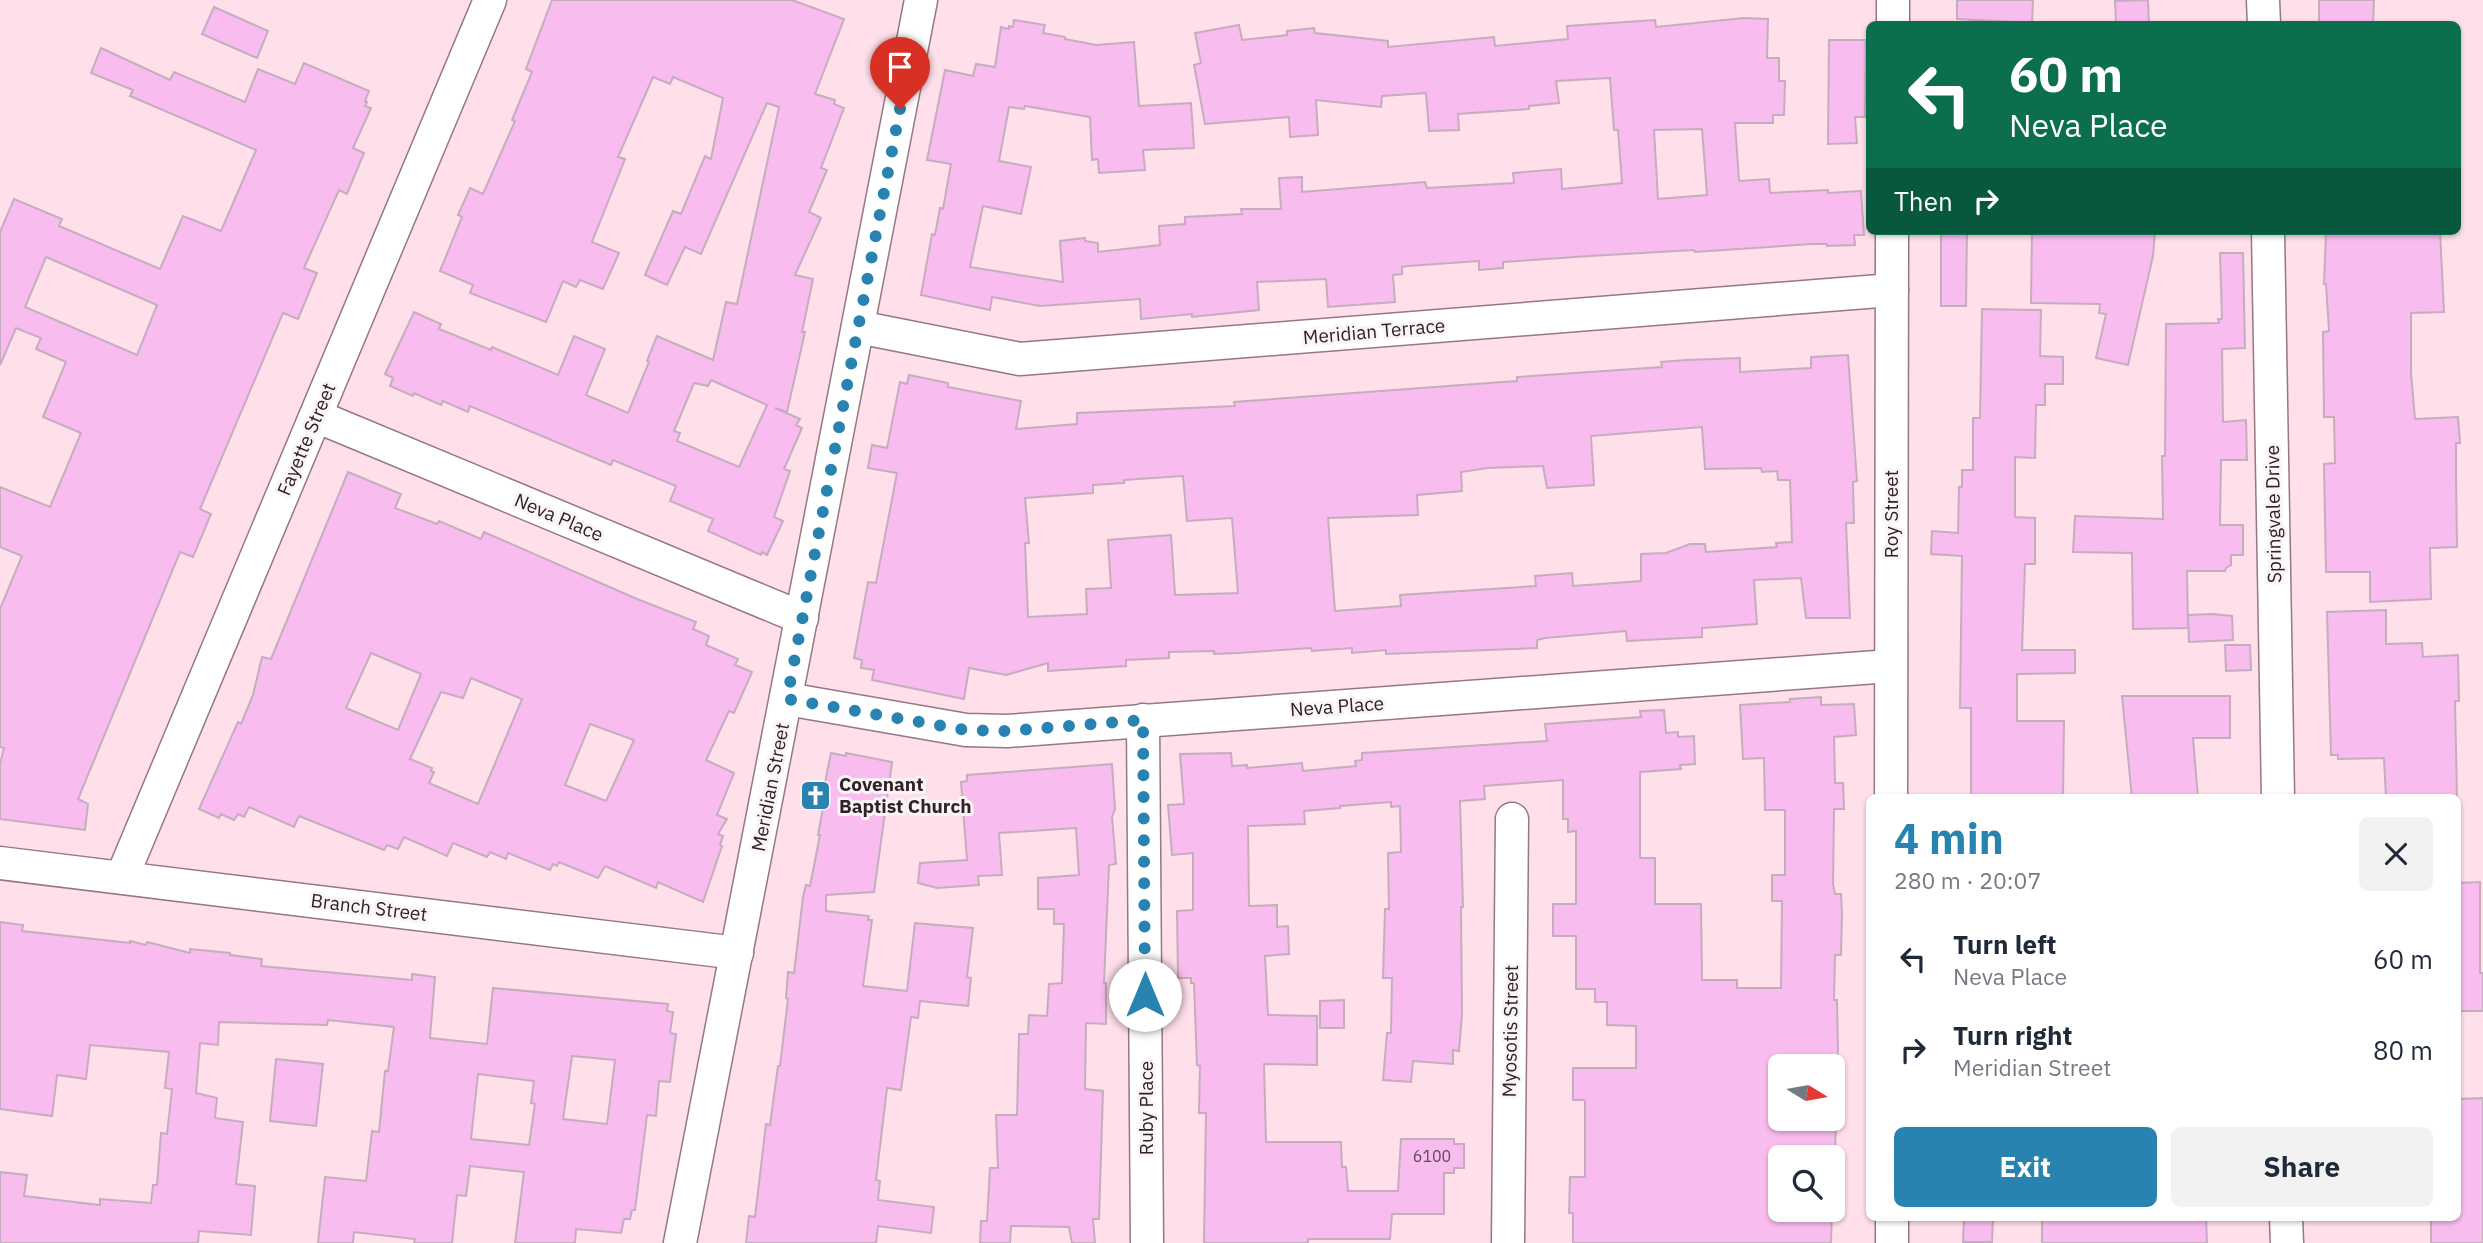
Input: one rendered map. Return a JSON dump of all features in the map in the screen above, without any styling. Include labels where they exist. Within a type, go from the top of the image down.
[{"type":"street","name":"Fayette Street","points":[[122,877],[490,0]]},
{"type":"street","name":"Meridian Street","points":[[680,1243],[921,0]]},
{"type":"street","points":[[1893,21],[1894,0]]},
{"type":"street","points":[[2263,0],[2264,21]]},
{"type":"street","name":"Roy Street","points":[[1891,794],[1892,235]]},
{"type":"street","name":"Springvale Drive","points":[[2268,235],[2278,794]]},
{"type":"street","name":"Meridian Terrace","points":[[858,327],[1020,359],[1892,290]]},
{"type":"street","name":"Neva Place","points":[[316,416],[803,618]]},
{"type":"street","name":"Neva Place","points":[[787,699],[966,730],[1007,731],[1890,666]]},
{"type":"street","name":"Ruby Place","points":[[1143,720],[1147,1243]]},
{"type":"street","name":"Myosotis Street","points":[[1508,1243],[1513,819]]},
{"type":"street","name":"Branch Street","points":[[0,863],[737,953]]},
{"type":"street","points":[[1892,1221],[1892,1243]]},
{"type":"street","points":[[2286,1221],[2287,1243]]},
{"type":"building","points":[[552,0],[792,0],[844,19],[815,94],[835,100],[834,104],[844,108],[821,168],[827,170],[809,212],[821,218],[795,275],[813,279],[802,332],[805,332],[787,412],[775,408],[800,419],[796,425],[802,428],[784,469],[790,471],[774,517],[783,521],[767,555],[762,552],[761,555],[708,531],[713,519],[670,501],[676,486],[613,460],[611,465],[470,406],[468,412],[443,401],[441,405],[390,386],[393,378],[385,374],[414,312],[441,324],[439,329],[491,350],[492,347],[558,375],[574,336],[605,349],[586,395],[628,413],[657,336],[713,360],[726,302],[737,304],[779,107],[767,103],[701,254],[685,247],[667,285],[645,275],[673,211],[681,214],[705,156],[711,159],[723,98],[673,77],[670,84],[653,77],[618,157],[625,159],[592,242],[619,253],[603,289],[580,280],[576,287],[563,281],[546,322],[470,293],[473,285],[440,271],[462,217],[458,215],[470,188],[483,194],[515,121],[512,120],[532,72],[526,69]],"holes":[[[711,380],[767,405],[739,467],[677,441],[680,433],[674,431],[694,383],[708,386]]]},
{"type":"building","points":[[1957,0],[2033,0],[2032,21],[1957,19]]},
{"type":"building","points":[[2148,0],[2149,21],[2116,21],[2115,1]]},
{"type":"building","points":[[2319,0],[2374,0],[2373,21],[2319,21]]},
{"type":"building","points":[[214,7],[268,31],[257,58],[202,34]]},
{"type":"building","points":[[1744,18],[1768,19],[1767,58],[1779,58],[1779,81],[1785,81],[1784,115],[1773,115],[1773,123],[1735,123],[1739,181],[1769,179],[1770,193],[1861,191],[1864,235],[1854,235],[1855,245],[1811,244],[1590,256],[1503,262],[1503,268],[1479,270],[1479,261],[1408,266],[1402,267],[1402,274],[1393,275],[1395,302],[1328,307],[1326,279],[1257,282],[1259,310],[1192,317],[1192,314],[1141,319],[1140,299],[1040,306],[992,297],[990,310],[921,295],[932,234],[935,235],[940,208],[943,209],[951,164],[927,160],[945,70],[973,76],[976,64],[995,67],[1001,27],[1013,27],[1014,20],[1045,25],[1043,33],[1096,45],[1134,42],[1139,106],[1191,103],[1194,148],[1143,150],[1145,170],[1099,173],[1098,159],[1092,160],[1090,117],[1025,106],[1024,109],[1009,107],[999,161],[1031,167],[1021,214],[983,206],[970,267],[1063,282],[1060,241],[1085,238],[1085,241],[1098,243],[1098,252],[1160,245],[1159,226],[1185,224],[1185,217],[1242,214],[1241,209],[1281,209],[1279,178],[1302,177],[1302,192],[1425,182],[1427,188],[1514,183],[1513,173],[1561,169],[1562,189],[1622,183],[1610,78],[1556,81],[1559,103],[1529,106],[1529,109],[1458,114],[1459,130],[1429,131],[1426,93],[1382,96],[1381,107],[1316,100],[1318,135],[1290,137],[1289,117],[1205,124],[1194,65],[1201,63],[1195,33],[1239,25],[1242,40],[1287,35],[1287,31],[1314,28],[1315,33],[1388,41],[1388,47],[1494,37],[1495,46],[1568,39],[1567,26],[1655,20],[1656,27]],"holes":[[[1702,129],[1707,195],[1658,199],[1654,130]]]},
{"type":"building","points":[[1829,40],[1866,40],[1865,117],[1855,117],[1857,143],[1828,144]]},
{"type":"building","points":[[101,48],[170,80],[174,72],[245,102],[258,69],[295,84],[304,63],[369,91],[365,106],[371,108],[353,148],[364,153],[347,194],[339,190],[304,268],[317,273],[298,319],[283,313],[200,509],[211,514],[193,557],[180,552],[78,799],[88,804],[85,830],[0,819],[0,764],[4,748],[0,747],[0,609],[22,556],[0,547],[0,487],[50,507],[81,433],[43,417],[66,362],[36,349],[41,338],[16,328],[0,365],[0,232],[14,199],[62,219],[59,226],[160,269],[183,216],[221,231],[256,150],[130,96],[133,90],[91,73]],"holes":[[[46,257],[157,305],[137,355],[25,307]]]},
{"type":"building","points":[[1941,235],[1967,235],[1966,306],[1941,306]]},
{"type":"building","points":[[2032,235],[2155,235],[2153,256],[2128,365],[2096,358],[2106,314],[2099,313],[2100,304],[2031,303]]},
{"type":"building","points":[[2326,235],[2440,235],[2444,312],[2411,313],[2411,373],[2415,419],[2458,417],[2460,443],[2456,443],[2457,547],[2430,548],[2431,599],[2370,602],[2370,572],[2326,572],[2324,464],[2335,463],[2334,417],[2324,417],[2323,332],[2329,331],[2324,284]]},
{"type":"building","points":[[2220,253],[2243,253],[2245,348],[2222,349],[2223,422],[2246,420],[2247,460],[2221,460],[2220,525],[2243,525],[2243,555],[2231,555],[2231,565],[2225,571],[2187,571],[2188,628],[2133,629],[2132,553],[2073,552],[2075,516],[2163,519],[2166,324],[2219,323],[2218,319],[2222,319]]},
{"type":"building","points":[[1982,309],[2041,310],[2040,356],[2063,357],[2063,384],[2045,384],[2045,405],[2036,405],[2035,458],[2015,457],[2015,517],[2035,518],[2035,564],[2025,564],[2022,650],[2075,650],[2075,673],[2017,674],[2017,721],[2064,721],[2063,794],[1971,794],[1971,708],[1960,708],[1962,556],[1931,554],[1932,531],[1958,533],[1962,470],[1973,470],[1973,418],[1980,418]]},
{"type":"building","points":[[1848,355],[1857,481],[1853,482],[1854,523],[1846,523],[1850,618],[1806,618],[1801,578],[1754,580],[1757,624],[1702,628],[1702,637],[1627,641],[1626,631],[1545,638],[1537,640],[1537,648],[1386,654],[1386,650],[1352,653],[1352,648],[1214,654],[1214,651],[1169,652],[1169,658],[1126,660],[1126,666],[1048,671],[1048,663],[1006,675],[969,668],[964,699],[872,680],[874,670],[861,668],[862,660],[854,658],[868,582],[876,583],[897,473],[868,468],[872,445],[887,448],[900,382],[907,384],[909,375],[948,383],[948,387],[1021,401],[1016,429],[1077,424],[1077,413],[1235,406],[1234,402],[1517,381],[1517,377],[1662,367],[1661,362],[1687,360],[1740,358],[1740,372],[1811,368],[1811,357]],"holes":[[[1702,427],[1705,469],[1761,468],[1762,472],[1777,471],[1778,480],[1790,480],[1792,542],[1776,543],[1777,547],[1706,552],[1705,544],[1690,544],[1666,553],[1641,554],[1641,581],[1573,586],[1572,573],[1535,576],[1536,586],[1400,595],[1401,606],[1335,611],[1328,518],[1418,515],[1417,495],[1462,491],[1461,472],[1488,468],[1543,466],[1547,488],[1594,485],[1591,436]],[[1183,476],[1187,521],[1232,518],[1238,593],[1175,595],[1171,535],[1108,540],[1111,588],[1086,589],[1087,614],[1028,617],[1025,543],[1029,543],[1025,498],[1093,493],[1093,485]]]},
{"type":"building","points":[[348,472],[401,494],[395,508],[437,524],[439,521],[481,539],[484,532],[696,622],[693,629],[709,636],[706,645],[738,659],[735,665],[752,672],[734,713],[729,711],[706,760],[734,773],[717,815],[727,819],[718,834],[723,836],[722,846],[703,902],[658,882],[656,888],[605,866],[598,878],[559,862],[557,866],[553,864],[550,870],[508,853],[506,859],[490,852],[487,857],[453,843],[447,856],[404,837],[398,849],[387,845],[384,850],[299,816],[294,827],[249,807],[244,817],[238,814],[234,820],[221,814],[219,818],[199,809],[238,722],[241,724],[253,695],[262,657],[271,659]],"holes":[[[371,653],[421,674],[398,730],[346,708]],[[471,678],[522,699],[478,804],[429,783],[434,772],[431,771],[432,768],[410,759],[441,692],[463,698]],[[590,724],[634,740],[606,801],[565,785]]]},
{"type":"building","points":[[2386,610],[2386,644],[2422,643],[2423,657],[2458,655],[2459,701],[2455,701],[2457,794],[2386,794],[2384,758],[2338,759],[2338,755],[2331,755],[2327,612]]},
{"type":"building","points":[[2188,615],[2232,616],[2233,640],[2189,642]]},
{"type":"building","points":[[2225,645],[2250,645],[2251,670],[2226,671]]},
{"type":"building","points":[[2122,696],[2230,696],[2230,738],[2193,738],[2198,794],[2132,794]]},
{"type":"building","points":[[1821,697],[1821,705],[1854,704],[1856,735],[1834,737],[1835,783],[1843,783],[1844,809],[1834,809],[1833,884],[1835,894],[1841,894],[1842,913],[1841,955],[1835,955],[1834,1000],[1837,1000],[1838,1054],[1768,1054],[1768,1131],[1836,1131],[1835,1145],[1768,1145],[1768,1222],[1832,1222],[1831,1243],[1573,1243],[1573,1213],[1569,1213],[1570,1177],[1585,1177],[1585,1102],[1573,1100],[1573,1068],[1636,1068],[1636,1026],[1607,1025],[1607,1002],[1595,1002],[1595,989],[1576,989],[1576,936],[1553,936],[1553,904],[1576,904],[1576,831],[1568,832],[1568,819],[1563,819],[1563,780],[1484,786],[1485,799],[1460,801],[1463,907],[1459,1051],[1453,1050],[1453,1064],[1413,1061],[1411,1082],[1383,1080],[1387,1033],[1391,1033],[1392,978],[1383,978],[1385,909],[1389,909],[1388,853],[1401,852],[1400,806],[1391,807],[1391,802],[1340,806],[1304,811],[1305,824],[1248,826],[1249,906],[1277,905],[1277,927],[1288,926],[1289,954],[1265,956],[1268,1015],[1317,1016],[1317,1065],[1264,1064],[1266,1142],[1341,1142],[1342,1167],[1346,1167],[1348,1191],[1398,1191],[1401,1139],[1454,1139],[1454,1144],[1464,1144],[1464,1168],[1454,1168],[1454,1173],[1444,1173],[1444,1214],[1392,1214],[1390,1239],[1308,1239],[1308,1243],[1204,1243],[1206,1113],[1199,1113],[1200,1066],[1197,1065],[1194,983],[1191,983],[1191,978],[1178,978],[1177,911],[1193,910],[1193,853],[1172,855],[1168,805],[1184,804],[1180,754],[1231,753],[1232,766],[1247,765],[1247,768],[1302,763],[1303,771],[1356,766],[1355,761],[1362,760],[1362,753],[1547,741],[1545,724],[1641,717],[1640,711],[1664,710],[1666,733],[1678,732],[1678,737],[1694,736],[1695,764],[1680,765],[1681,769],[1640,772],[1640,858],[1655,858],[1655,904],[1701,904],[1702,980],[1737,980],[1737,988],[1781,988],[1782,901],[1772,901],[1772,875],[1785,875],[1785,810],[1765,810],[1764,758],[1743,759],[1740,705],[1790,702],[1790,699]]},
{"type":"building","points":[[831,753],[846,756],[846,753],[892,762],[874,892],[826,895],[826,911],[869,916],[868,920],[872,920],[863,986],[907,991],[915,923],[973,928],[967,977],[971,978],[968,1006],[920,1001],[918,1018],[911,1017],[901,1090],[887,1088],[876,1180],[880,1181],[878,1200],[934,1207],[931,1233],[878,1226],[876,1243],[746,1243],[749,1216],[755,1217],[766,1124],[770,1125],[780,1066],[788,999],[788,972],[794,973],[803,897],[806,885],[810,886],[820,835],[823,808],[820,807]]},
{"type":"building","points":[[1112,764],[1115,809],[1112,817],[1116,864],[1109,865],[1104,983],[1106,1024],[1086,1023],[1085,1089],[1103,1091],[1099,1219],[1093,1219],[1095,1243],[1072,1243],[1069,1227],[1011,1226],[1010,1243],[980,1243],[981,1221],[987,1221],[990,1168],[998,1168],[996,1115],[1017,1115],[1019,1034],[1028,1034],[1029,1015],[1047,1016],[1049,984],[1062,983],[1064,924],[1054,924],[1054,909],[1038,909],[1038,878],[1079,875],[1076,828],[999,833],[1002,875],[978,876],[979,885],[937,888],[918,883],[920,863],[967,860],[961,782],[967,781],[967,775]]},
{"type":"building","points":[[2480,882],[2480,973],[2483,973],[2483,1011],[2461,1011],[2461,883]]},
{"type":"building","points":[[0,922],[23,925],[22,931],[130,941],[146,945],[147,942],[190,953],[190,949],[230,953],[262,959],[261,966],[412,980],[412,974],[435,977],[430,1038],[487,1044],[493,988],[668,1004],[667,1011],[673,1012],[670,1033],[676,1034],[670,1082],[659,1081],[656,1116],[647,1115],[635,1210],[632,1210],[630,1219],[624,1219],[621,1233],[576,1229],[575,1243],[515,1243],[524,1172],[470,1166],[466,1196],[457,1195],[452,1243],[414,1243],[415,1239],[354,1232],[353,1243],[318,1243],[325,1177],[366,1181],[372,1131],[379,1132],[385,1071],[388,1071],[394,1027],[328,1020],[327,1025],[219,1022],[218,1045],[200,1043],[196,1093],[217,1098],[215,1118],[243,1122],[236,1184],[255,1186],[251,1235],[199,1231],[198,1243],[0,1243],[0,1172],[27,1175],[24,1196],[100,1205],[100,1199],[151,1203],[153,1185],[157,1185],[161,1133],[167,1134],[172,1089],[165,1088],[169,1052],[90,1045],[86,1079],[57,1075],[52,1116],[0,1109]],"holes":[[[572,1056],[615,1060],[607,1124],[563,1119]],[[478,1074],[534,1081],[531,1103],[535,1104],[529,1145],[471,1139]]]},
{"type":"building","points":[[1344,1000],[1344,1028],[1320,1028],[1320,1001]]},
{"type":"building","points":[[276,1059],[323,1064],[316,1126],[270,1121]]},
{"type":"building","points":[[2483,1098],[2483,1243],[2431,1243],[2431,1221],[2461,1221],[2461,1099]]},
{"type":"building","points":[[1964,1221],[1993,1221],[1992,1242],[1963,1242]]},
{"type":"building","points":[[2042,1221],[2206,1221],[2207,1243],[2042,1243]]},
{"type":"place","name":"Covenant Baptist Church","points":[[816,795]]},
{"type":"route","points":[[900,109],[787,699],[966,730],[1007,731],[1143,720],[1145,995]]}]
